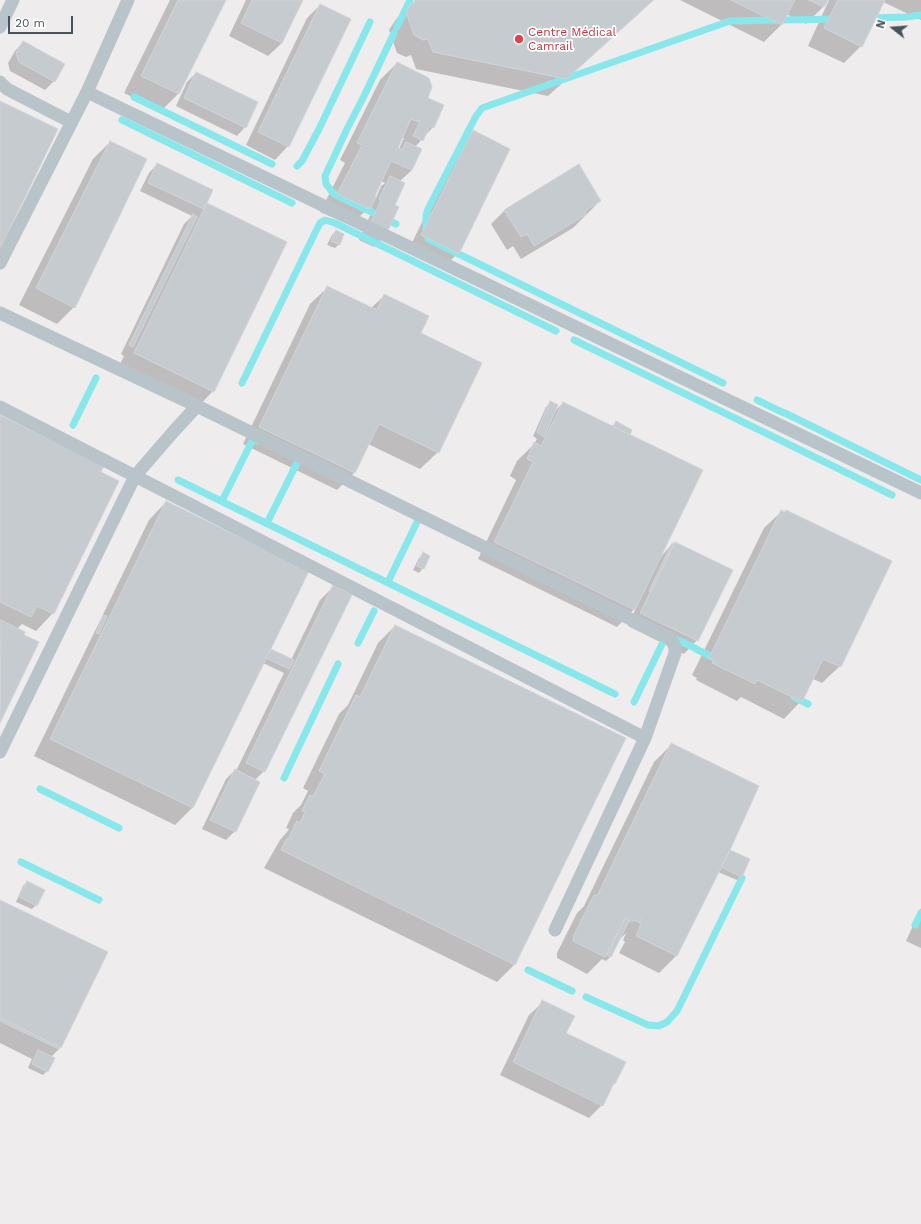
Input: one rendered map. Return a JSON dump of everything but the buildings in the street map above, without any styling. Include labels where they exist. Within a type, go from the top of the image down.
[{"type":"lane","points":[[0,27],[12,0]]},
{"type":"lane","points":[[0,263],[87,92],[128,0]]},
{"type":"lane","points":[[0,82],[7,90],[71,122]]},
{"type":"lane","points":[[87,92],[921,493]]},
{"type":"lane","points":[[0,314],[197,406],[671,640],[675,647],[675,653],[645,738],[555,930]]},
{"type":"lane","points":[[0,752],[135,476],[197,406]]},
{"type":"lane","points":[[0,407],[645,738]]},
{"type":"waterway","points":[[397,27],[410,0]]},
{"type":"waterway","points":[[867,18],[921,15]]},
{"type":"waterway","points":[[428,234],[426,229],[426,215],[428,209],[476,116],[482,108],[730,21],[837,19]]},
{"type":"waterway","points":[[297,166],[302,161],[319,129],[370,22]]},
{"type":"waterway","points":[[394,33],[325,176],[326,184],[334,194],[396,224]]},
{"type":"waterway","points":[[134,97],[272,164]]},
{"type":"waterway","points":[[122,120],[292,203]]},
{"type":"waterway","points":[[242,383],[320,223],[325,220],[335,223],[556,331]]},
{"type":"waterway","points":[[428,239],[723,383]]},
{"type":"waterway","points":[[574,340],[780,440]]},
{"type":"waterway","points":[[73,425],[96,378]]},
{"type":"waterway","points":[[757,400],[784,413]]},
{"type":"waterway","points":[[785,413],[921,480]]},
{"type":"waterway","points":[[222,501],[253,439],[258,441]]},
{"type":"waterway","points":[[782,441],[892,495]]},
{"type":"waterway","points":[[267,523],[298,461]]},
{"type":"waterway","points":[[178,480],[615,694]]},
{"type":"waterway","points":[[388,582],[418,520]]},
{"type":"waterway","points":[[358,643],[374,611]]},
{"type":"waterway","points":[[671,637],[695,648]]},
{"type":"waterway","points":[[634,702],[663,642]]},
{"type":"waterway","points":[[696,649],[718,660]]},
{"type":"waterway","points":[[284,778],[338,664]]},
{"type":"waterway","points":[[794,697],[808,704]]},
{"type":"waterway","points":[[40,789],[119,828]]},
{"type":"waterway","points":[[21,862],[99,900]]},
{"type":"waterway","points":[[586,997],[648,1025],[659,1026],[667,1022],[677,1011],[742,878]]},
{"type":"waterway","points":[[915,925],[921,913]]},
{"type":"waterway","points":[[528,970],[572,991]]},
{"type":"place","name":"Centre Médical Camrail","points":[[519,39]]}]
